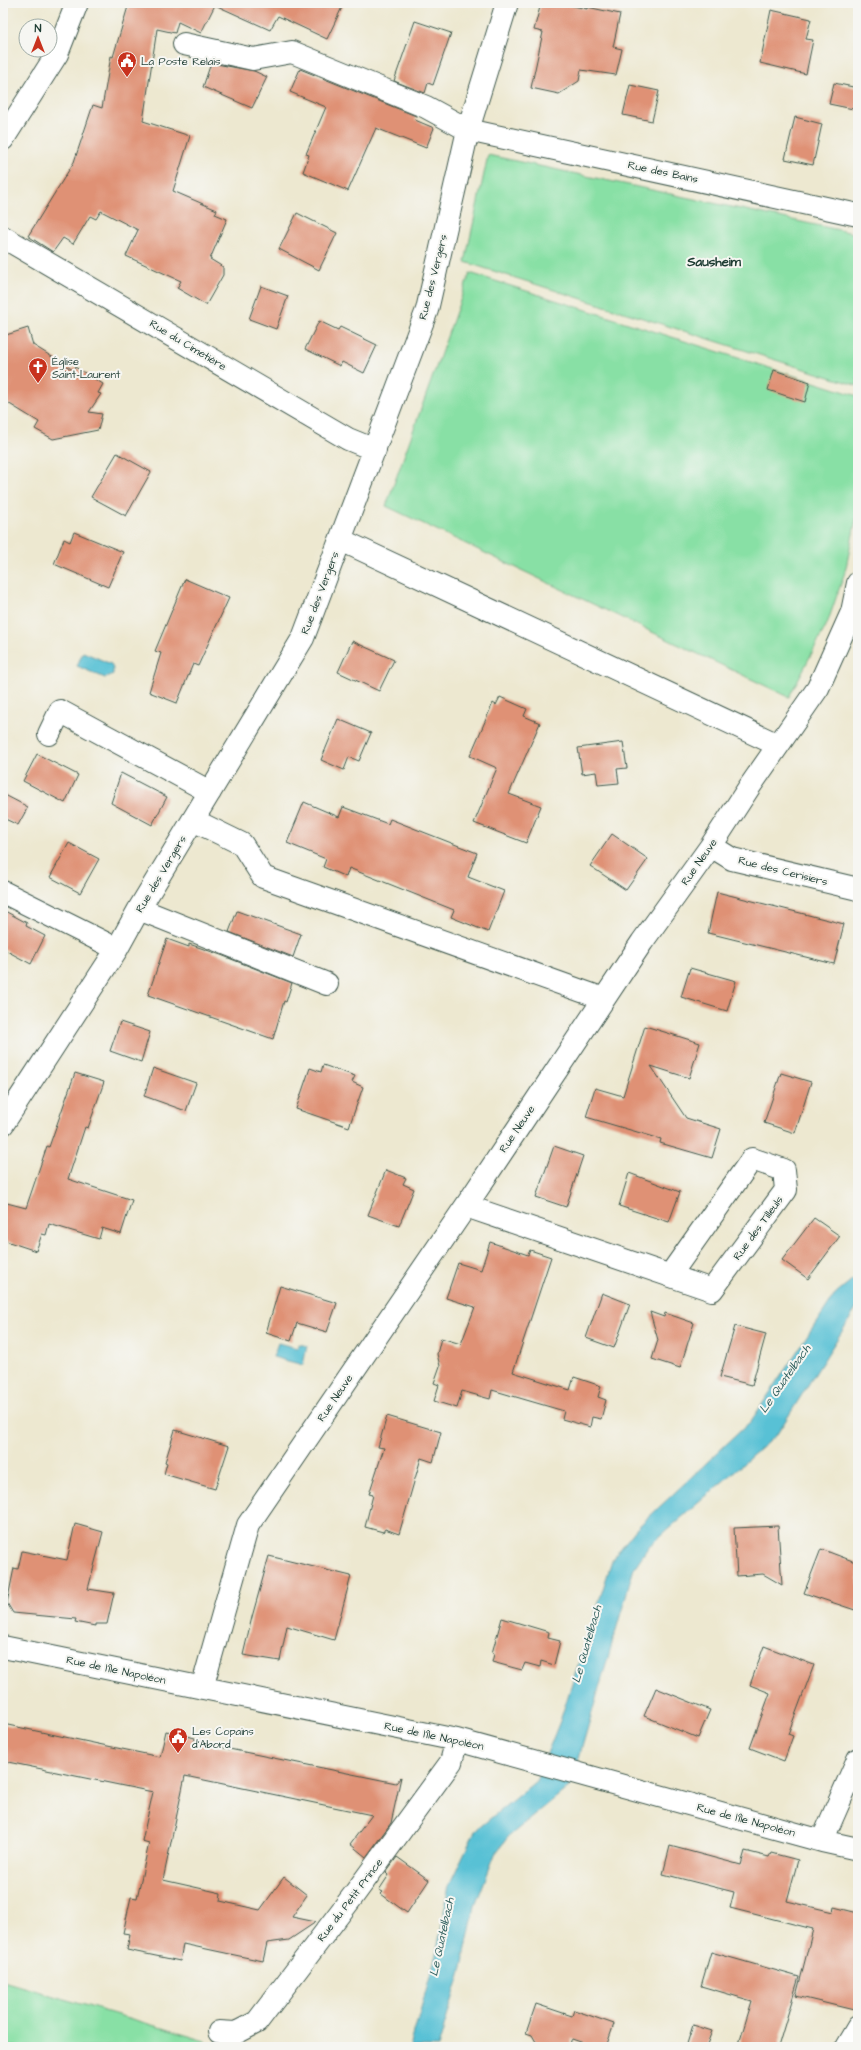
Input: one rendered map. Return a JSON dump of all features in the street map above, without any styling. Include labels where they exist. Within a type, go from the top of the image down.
[{"type":"street","points":[[3,139],[57,54],[77,3]]},
{"type":"street","name":"Rue des Vergers","points":[[3,1124],[117,949],[139,909],[303,638],[427,310],[468,130],[507,3]]},
{"type":"street","name":"Rue des Bains","points":[[184,44],[253,59],[292,52],[426,107],[468,130],[858,215]]},
{"type":"street","name":"Rue du Cimetière","points":[[3,237],[341,435],[375,450]]},
{"type":"street","points":[[340,540],[778,745]]},
{"type":"street","name":"Rue Neuve","points":[[202,1688],[248,1525],[466,1206],[642,942],[711,846],[818,688],[852,612],[858,583]]},
{"type":"street","points":[[49,734],[60,711],[210,792]]},
{"type":"street","points":[[193,820],[242,844],[263,877],[604,999]]},
{"type":"street","name":"Rue des Cerisiers","points":[[711,846],[732,858],[858,889]]},
{"type":"street","points":[[3,892],[117,949]]},
{"type":"street","points":[[139,909],[327,984]]},
{"type":"street","name":"Rue des Tilleuls","points":[[466,1206],[712,1290],[786,1190],[784,1170],[752,1160],[670,1275]]},
{"type":"street","name":"Rue de l'Île Napoléon","points":[[3,1647],[457,1740],[503,1751],[524,1759],[822,1841],[858,1849]]},
{"type":"street","name":"Rue du Petit Prince","points":[[219,2032],[236,2032],[257,2022],[353,1896],[451,1762],[457,1740]]},
{"type":"street","points":[[822,1841],[858,1759]]},
{"type":"street","points":[[846,2047],[858,2027]]},
{"type":"green space","points":[[488,155],[858,234],[858,386],[465,262]]},
{"type":"green space","points":[[470,273],[858,396],[858,510],[845,572],[827,624],[789,697],[386,506]]},
{"type":"green space","points":[[3,1981],[206,2041],[208,2047],[3,2047]]},
{"type":"water","points":[[83,652],[111,664],[113,674],[105,678],[77,666]]},
{"type":"water","name":"Le Quatelbach","points":[[858,1275],[858,1306],[777,1434],[649,1546],[634,1568],[571,1785],[508,1837],[495,1854],[475,1906],[461,1971],[438,2047],[410,2047],[437,1951],[449,1885],[475,1831],[536,1781],[560,1721],[613,1558],[637,1528],[751,1421],[836,1293]]},
{"type":"water","points":[[278,1343],[297,1348],[299,1344],[307,1346],[303,1365],[273,1357]]},
{"type":"building","points":[[129,3],[344,3],[327,39],[278,16],[270,30],[215,5],[201,33],[178,22],[175,33],[157,29],[143,121],[190,136],[173,191],[217,210],[215,214],[227,219],[210,259],[223,267],[223,275],[206,305],[177,288],[181,281],[126,256],[138,230],[101,211],[96,219],[90,216],[73,244],[63,238],[53,252],[28,236],[74,162],[93,105],[102,108],[111,56],[113,57]]},
{"type":"building","points":[[541,3],[559,3],[620,14],[613,47],[622,49],[616,75],[581,70],[579,81],[559,94],[531,88],[543,32],[534,30]]},
{"type":"building","points":[[771,10],[811,19],[806,39],[813,40],[806,74],[760,63]]},
{"type":"building","points":[[415,21],[451,33],[433,85],[428,83],[425,93],[394,81]]},
{"type":"building","points":[[211,63],[254,71],[267,77],[252,108],[203,87]]},
{"type":"building","points":[[300,69],[416,116],[415,120],[434,128],[426,148],[376,128],[348,191],[303,172],[309,155],[306,154],[326,107],[290,92]]},
{"type":"building","points":[[834,83],[858,88],[858,110],[829,104]]},
{"type":"building","points":[[630,85],[659,91],[652,121],[623,115]]},
{"type":"building","points":[[795,117],[822,124],[813,165],[785,159]]},
{"type":"building","points":[[297,213],[337,233],[319,270],[279,249]]},
{"type":"building","points":[[261,286],[288,296],[276,329],[249,319]]},
{"type":"building","points":[[319,321],[338,330],[340,327],[377,345],[364,373],[342,362],[340,366],[305,349]]},
{"type":"building","name":"Église Saint-Laurent","points":[[28,328],[33,345],[73,370],[75,367],[103,384],[98,393],[101,394],[89,412],[102,414],[98,430],[53,439],[35,429],[39,422],[3,400],[3,336]]},
{"type":"building","points":[[774,370],[810,382],[805,402],[768,390]]},
{"type":"building","points":[[117,453],[151,472],[126,516],[91,497]]},
{"type":"building","points":[[74,532],[123,552],[108,587],[54,564],[64,539],[70,542]]},
{"type":"building","points":[[185,579],[229,598],[198,666],[193,664],[177,703],[149,692],[161,653],[155,651]]},
{"type":"building","points":[[352,641],[394,660],[379,691],[338,672]]},
{"type":"building","points":[[500,697],[527,709],[524,716],[540,723],[509,794],[541,806],[526,843],[474,823],[497,768],[470,756],[493,703],[496,705]]},
{"type":"building","points":[[338,719],[371,733],[359,761],[349,757],[344,770],[321,760]]},
{"type":"building","points":[[623,742],[627,768],[617,769],[619,783],[598,785],[596,772],[582,774],[578,748]]},
{"type":"building","points":[[37,754],[78,775],[65,803],[23,781]]},
{"type":"building","points":[[121,773],[167,797],[152,825],[111,803]]},
{"type":"building","points":[[3,794],[28,807],[18,825],[3,818]]},
{"type":"building","points":[[304,802],[339,817],[343,807],[388,824],[390,819],[477,853],[468,877],[504,891],[488,932],[451,917],[454,910],[349,868],[346,877],[323,867],[326,859],[287,843]]},
{"type":"building","points":[[612,834],[648,859],[626,890],[590,866]]},
{"type":"building","points":[[69,843],[99,859],[80,893],[50,877]]},
{"type":"building","points":[[717,892],[844,924],[834,964],[708,933]]},
{"type":"building","points":[[3,910],[27,923],[26,926],[45,936],[31,964],[3,949]]},
{"type":"building","points":[[237,911],[301,934],[293,957],[229,932]]},
{"type":"building","points":[[167,939],[189,947],[189,944],[221,955],[292,983],[286,1002],[284,1001],[273,1039],[148,995]]},
{"type":"building","points":[[690,968],[736,981],[727,1011],[681,997]]},
{"type":"building","points":[[120,1022],[150,1032],[141,1062],[110,1051]]},
{"type":"building","points":[[645,1026],[700,1043],[689,1078],[651,1066],[686,1118],[721,1129],[712,1158],[660,1143],[661,1139],[586,1117],[595,1088],[623,1096]]},
{"type":"building","points":[[323,1065],[355,1076],[352,1082],[363,1087],[349,1127],[296,1109],[310,1068],[321,1072]]},
{"type":"building","points":[[153,1068],[196,1083],[186,1111],[144,1096]]},
{"type":"building","points":[[75,1073],[104,1082],[88,1128],[85,1127],[68,1179],[132,1200],[121,1234],[102,1228],[99,1239],[49,1224],[46,1235],[42,1234],[36,1251],[3,1240],[3,1202],[26,1208],[47,1146],[49,1147]]},
{"type":"building","points":[[781,1073],[811,1082],[795,1133],[764,1123]]},
{"type":"building","points":[[554,1146],[583,1156],[566,1207],[536,1197]]},
{"type":"building","points":[[386,1170],[406,1178],[403,1184],[414,1189],[399,1226],[368,1215]]},
{"type":"building","points":[[629,1173],[680,1192],[669,1222],[619,1206]]},
{"type":"building","points":[[814,1218],[840,1236],[808,1279],[782,1260]]},
{"type":"building","points":[[490,1242],[528,1255],[530,1250],[551,1257],[513,1372],[570,1390],[574,1377],[601,1386],[598,1397],[606,1400],[601,1419],[592,1417],[590,1427],[562,1419],[564,1411],[492,1390],[490,1399],[462,1391],[457,1408],[434,1401],[439,1385],[434,1383],[440,1366],[437,1354],[441,1338],[461,1344],[475,1307],[446,1298],[458,1263],[481,1270]]},
{"type":"building","points":[[280,1286],[337,1303],[327,1332],[297,1323],[291,1341],[266,1333]]},
{"type":"building","points":[[602,1293],[630,1304],[614,1348],[586,1338]]},
{"type":"building","points":[[650,1312],[664,1317],[665,1313],[694,1323],[680,1368],[652,1359],[658,1340]]},
{"type":"building","points":[[735,1326],[766,1334],[752,1385],[720,1377]]},
{"type":"building","points":[[387,1416],[441,1432],[433,1462],[421,1458],[399,1534],[385,1529],[383,1532],[365,1527],[373,1495],[369,1494],[384,1448],[378,1447]]},
{"type":"building","points":[[175,1430],[229,1446],[215,1489],[164,1474],[167,1463],[165,1462]]},
{"type":"building","points":[[75,1524],[103,1532],[88,1589],[114,1593],[107,1624],[95,1624],[95,1626],[75,1622],[76,1619],[13,1613],[7,1603],[14,1568],[18,1569],[22,1551],[67,1560]]},
{"type":"building","points":[[778,1526],[782,1585],[763,1574],[737,1576],[734,1528]]},
{"type":"building","points":[[821,1549],[858,1563],[858,1611],[804,1593]]},
{"type":"building","points":[[269,1556],[351,1576],[334,1640],[287,1626],[280,1661],[243,1655]]},
{"type":"building","points":[[502,1618],[549,1632],[548,1638],[560,1641],[554,1665],[541,1661],[540,1667],[525,1663],[522,1670],[492,1662],[494,1654],[492,1653]]},
{"type":"building","points":[[764,1646],[814,1665],[788,1734],[793,1736],[784,1761],[750,1748],[770,1693],[750,1685]]},
{"type":"building","points":[[656,1688],[710,1710],[698,1738],[644,1716]]},
{"type":"building","points":[[3,1724],[160,1757],[166,1731],[195,1738],[195,1742],[396,1783],[401,1777],[391,1823],[366,1857],[350,1844],[372,1815],[185,1776],[163,1880],[221,1893],[220,1901],[260,1910],[284,1877],[307,1895],[292,1917],[316,1922],[289,1940],[267,1943],[263,1961],[183,1944],[180,1961],[127,1950],[130,1934],[123,1933],[131,1897],[137,1898],[149,1843],[142,1841],[153,1792],[3,1761]]},
{"type":"building","points":[[670,1846],[741,1865],[745,1851],[769,1857],[771,1853],[798,1860],[787,1901],[833,1912],[834,1907],[858,1913],[858,2011],[796,1996],[813,1929],[730,1908],[734,1892],[663,1874]]},
{"type":"building","points":[[397,1857],[429,1880],[407,1913],[381,1894],[383,1892],[379,1890],[389,1875],[386,1872]]},
{"type":"building","points":[[711,1952],[799,1977],[778,2047],[738,2047],[752,2001],[701,1986]]},
{"type":"building","points":[[536,2004],[572,2016],[574,2010],[614,2024],[606,2047],[595,2047],[572,2039],[569,2047],[549,2047],[536,2042],[532,2035],[526,2033]]},
{"type":"building","points":[[693,2025],[712,2031],[706,2047],[686,2047]]},
{"type":"place","name":"La Poste Relais","points":[[127,78]]},
{"type":"place","name":"Église Saint-Laurent","points":[[38,384]]},
{"type":"place","name":"Les Copains d'Abord","points":[[178,1754]]},
{"type":"district","name":"Sausheim","points":[[714,262]]}]
